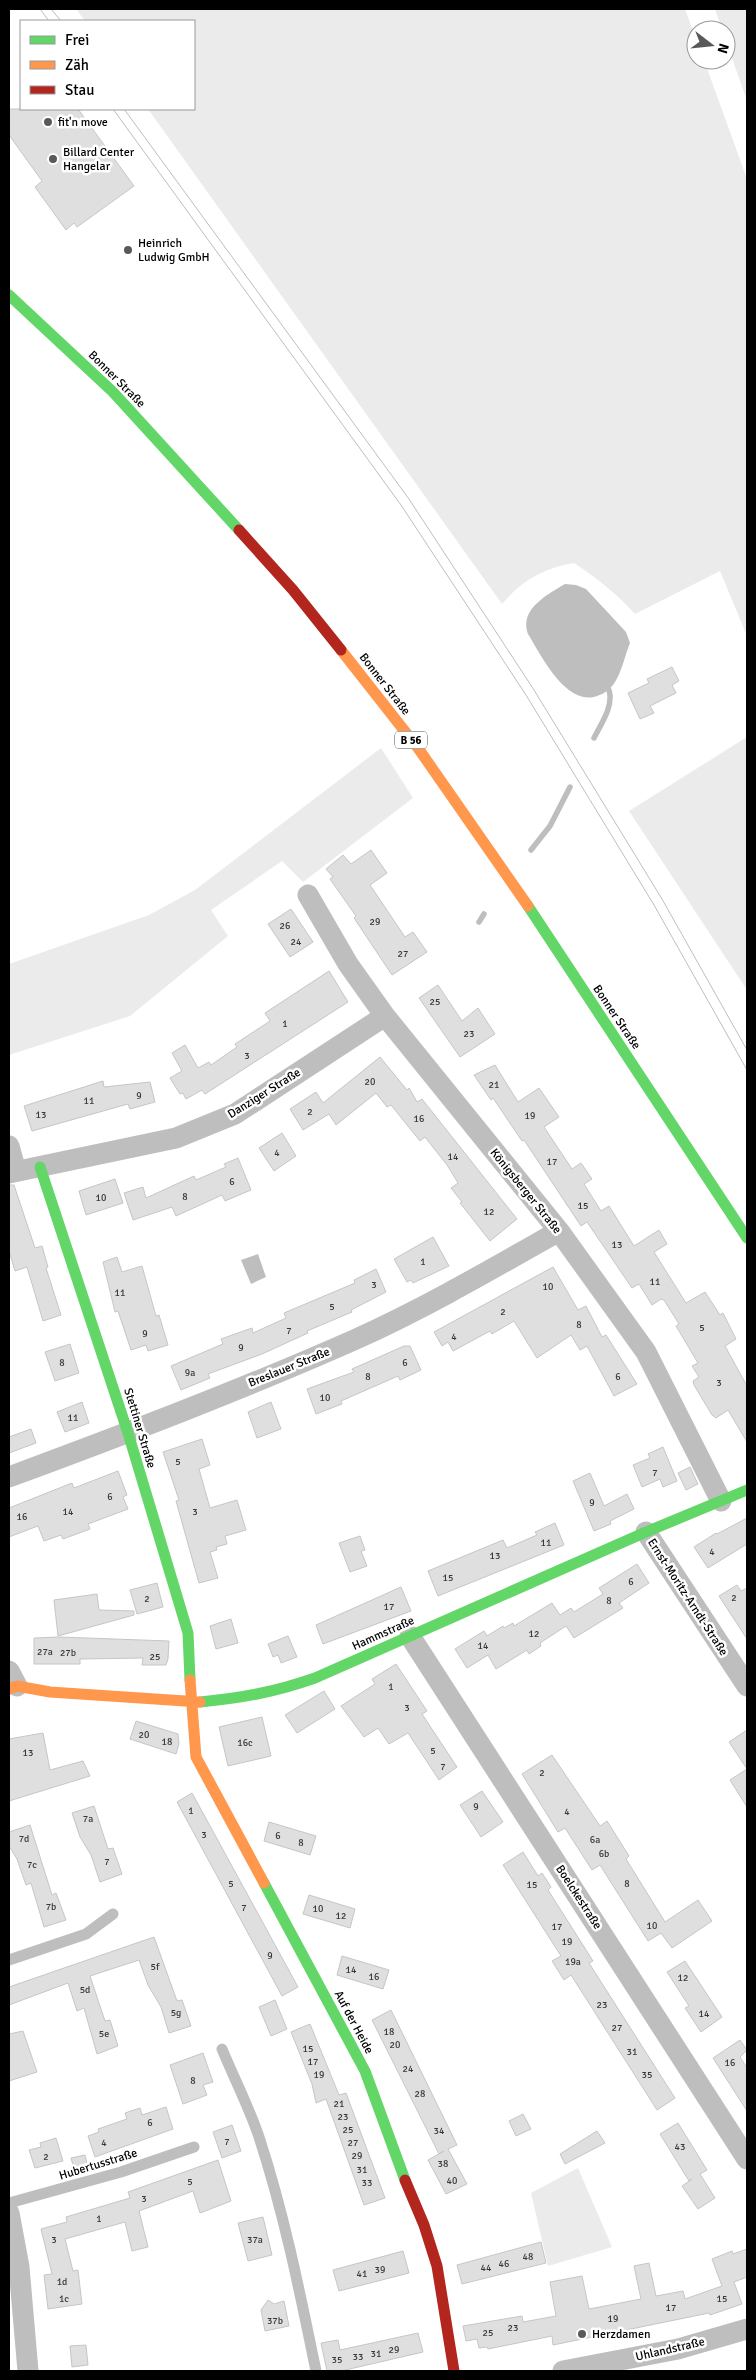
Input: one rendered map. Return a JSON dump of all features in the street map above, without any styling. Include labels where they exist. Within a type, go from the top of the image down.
[{"type":"street","name":"Bonner Straße","points":[[9,295],[112,392],[293,590],[418,748],[506,874],[747,1238]]},
{"type":"street","name":"Königsberger Straße","points":[[308,895],[348,964],[385,1016],[559,1231],[646,1352],[721,1501]]},
{"type":"street","name":"Danziger Straße","points":[[9,1146],[12,1172],[176,1138],[235,1114],[385,1016]]},
{"type":"street","name":"Stettiner Straße","points":[[40,1167],[128,1433],[188,1633],[191,1702]]},
{"type":"street","name":"Breslauer Straße","points":[[9,1477],[128,1433],[355,1340],[457,1289],[559,1231]]},
{"type":"street","name":"Hammstraße","points":[[12,1682],[50,1692],[191,1702],[245,1698],[277,1691],[315,1678],[646,1532],[747,1490]]},
{"type":"street","name":"Ernst-Moritz-Arndt-Straße","points":[[646,1532],[747,1686]]},
{"type":"street","name":"Boelckestraße","points":[[410,1636],[747,2159]]},
{"type":"street","name":"Auf der Heide","points":[[191,1702],[196,1757],[364,2071],[421,2219],[438,2273],[454,2371]]},
{"type":"street","points":[[9,2213],[28,2371]]},
{"type":"street","name":"Uhlandstraße","points":[[563,2371],[678,2348],[747,2329]]},
{"type":"lane","points":[[9,1960],[86,1934],[113,1914]]},
{"type":"lane","points":[[222,2049],[258,2134],[271,2176],[316,2371]]},
{"type":"lane","name":"Hubertusstraße","points":[[9,2203],[121,2172],[194,2146]]},
{"type":"shaded area","points":[[76,9],[685,9],[689,20],[686,20],[686,70],[708,70],[747,179],[747,636],[720,571],[635,614],[591,574],[574,563],[553,568],[525,582],[502,604],[149,110],[195,110],[195,20],[84,20]]},
{"type":"shaded area","points":[[715,9],[747,9],[747,101],[736,70],[736,20],[719,20]]},
{"type":"shaded area","points":[[565,584],[576,585],[586,589],[626,632],[630,643],[622,668],[615,682],[607,691],[597,696],[586,697],[575,694],[565,687],[547,666],[528,634],[527,618],[536,604]]},
{"type":"shaded area","points":[[747,737],[747,990],[629,811]]},
{"type":"shaded area","points":[[381,748],[413,798],[303,882],[282,861],[211,910],[228,936],[130,1016],[9,1055],[9,964],[149,915],[195,890]]},
{"type":"shaded area","points":[[258,1254],[266,1277],[251,1284],[241,1260]]},
{"type":"shaded area","points":[[578,2168],[612,2247],[548,2266],[531,2193]]},
{"type":"building","name":"fit'n move","points":[[9,109],[79,110],[134,186],[77,227],[74,223],[66,230],[35,187],[42,181],[9,135]]},
{"type":"building","points":[[672,667],[679,681],[672,685],[676,693],[650,706],[654,713],[640,719],[628,693],[649,683],[647,679]]},
{"type":"building","points":[[371,850],[387,873],[370,885],[405,937],[413,932],[427,952],[392,975],[354,918],[356,916],[330,879],[333,877],[326,869],[343,855],[351,864]]},
{"type":"building","points":[[291,909],[313,942],[290,957],[268,924]]},
{"type":"building","points":[[329,971],[348,1002],[205,1094],[202,1090],[186,1099],[183,1093],[180,1094],[170,1078],[182,1071],[172,1053],[185,1045],[198,1068],[209,1062],[211,1065],[237,1047],[235,1044],[270,1021],[265,1013]]},
{"type":"building","points":[[438,985],[462,1021],[478,1008],[495,1034],[460,1057],[419,998]]},
{"type":"building","points":[[380,1057],[407,1090],[409,1088],[417,1102],[422,1099],[517,1219],[490,1241],[460,1203],[462,1202],[451,1188],[458,1183],[447,1165],[425,1137],[420,1141],[391,1105],[387,1107],[376,1093],[336,1125],[329,1114],[303,1130],[290,1109],[316,1092],[323,1103]]},
{"type":"building","points":[[495,1065],[518,1102],[539,1088],[559,1117],[544,1127],[572,1169],[581,1163],[592,1179],[584,1184],[601,1211],[609,1206],[634,1246],[659,1230],[667,1244],[654,1252],[686,1303],[705,1292],[720,1315],[723,1313],[736,1339],[725,1346],[747,1386],[747,1442],[728,1410],[716,1418],[712,1415],[694,1385],[693,1381],[699,1377],[692,1366],[698,1363],[676,1326],[679,1324],[664,1300],[661,1299],[652,1305],[639,1284],[632,1288],[587,1222],[581,1226],[524,1140],[522,1141],[493,1098],[491,1100],[474,1075]]},
{"type":"building","points":[[103,1081],[104,1087],[150,1082],[155,1102],[130,1109],[128,1104],[32,1131],[24,1106]]},
{"type":"building","points":[[282,1133],[296,1156],[274,1171],[259,1148]]},
{"type":"building","points":[[238,1158],[251,1190],[225,1201],[222,1195],[176,1216],[172,1207],[133,1220],[124,1193],[143,1187],[146,1198],[194,1176],[196,1180],[226,1167],[224,1164]]},
{"type":"building","points":[[115,1179],[123,1203],[86,1215],[79,1191]]},
{"type":"building","points":[[9,1185],[14,1185],[35,1248],[42,1246],[48,1267],[46,1268],[61,1315],[43,1321],[27,1267],[15,1271],[9,1251]]},
{"type":"building","points":[[433,1237],[449,1266],[413,1283],[411,1280],[407,1282],[394,1259]]},
{"type":"building","points":[[117,1257],[122,1272],[142,1266],[156,1316],[159,1315],[168,1345],[148,1351],[146,1345],[131,1350],[118,1311],[115,1312],[103,1262]]},
{"type":"building","points":[[553,1267],[578,1310],[586,1306],[602,1337],[606,1335],[637,1384],[614,1396],[587,1346],[580,1350],[571,1335],[537,1358],[514,1321],[492,1334],[490,1331],[453,1351],[448,1342],[442,1346],[434,1332]]},
{"type":"building","points":[[376,1269],[386,1292],[351,1310],[352,1312],[307,1331],[308,1333],[262,1354],[208,1374],[210,1378],[181,1390],[171,1366],[223,1344],[221,1339],[252,1328],[253,1333],[286,1318],[284,1313],[355,1283],[354,1280]]},
{"type":"building","points":[[70,1344],[79,1373],[55,1381],[45,1352]]},
{"type":"building","points":[[404,1346],[410,1346],[421,1370],[400,1380],[398,1376],[341,1401],[342,1404],[316,1414],[307,1389],[354,1372],[352,1369]]},
{"type":"building","points":[[82,1402],[89,1423],[65,1432],[57,1412]]},
{"type":"building","points":[[271,1402],[281,1429],[257,1438],[248,1412]]},
{"type":"building","points":[[31,1429],[36,1443],[9,1453],[9,1437]]},
{"type":"building","points":[[202,1439],[210,1465],[199,1469],[210,1508],[237,1500],[246,1530],[225,1536],[227,1544],[216,1547],[217,1550],[210,1552],[218,1578],[199,1583],[176,1501],[179,1500],[163,1452]]},
{"type":"building","points":[[663,1447],[677,1481],[663,1487],[660,1479],[642,1487],[633,1465],[650,1458],[648,1454]]},
{"type":"building","points":[[690,1467],[698,1484],[686,1490],[678,1473]]},
{"type":"building","points":[[118,1471],[127,1495],[123,1497],[128,1509],[88,1524],[90,1529],[63,1539],[61,1535],[44,1541],[38,1526],[9,1537],[9,1508],[72,1483],[74,1488]]},
{"type":"building","points":[[590,1473],[604,1506],[627,1494],[634,1509],[610,1521],[611,1524],[594,1531],[573,1481]]},
{"type":"building","points":[[747,1518],[747,1544],[708,1568],[694,1547],[716,1533]]},
{"type":"building","points":[[555,1523],[564,1545],[438,1596],[428,1571],[503,1540],[507,1548],[537,1535],[535,1532]]},
{"type":"building","points":[[360,1536],[365,1550],[361,1551],[367,1566],[350,1572],[339,1543]]},
{"type":"building","points":[[637,1564],[649,1583],[619,1603],[623,1608],[574,1638],[566,1626],[540,1643],[541,1646],[529,1654],[527,1650],[496,1669],[488,1655],[467,1668],[455,1649],[484,1631],[487,1636],[503,1626],[504,1628],[513,1623],[514,1626],[552,1603],[560,1615],[571,1608],[574,1612],[603,1594],[599,1588]]},
{"type":"building","points":[[157,1583],[163,1607],[137,1614],[130,1590]]},
{"type":"building","points":[[737,1585],[741,1591],[747,1588],[747,1639],[719,1596]]},
{"type":"building","points":[[401,1587],[411,1611],[323,1644],[316,1625]]},
{"type":"building","points":[[97,1594],[99,1610],[134,1611],[134,1615],[58,1636],[54,1600]]},
{"type":"building","points":[[231,1619],[238,1643],[216,1649],[210,1626]]},
{"type":"building","points":[[288,1636],[297,1657],[281,1663],[278,1655],[273,1657],[268,1644]]},
{"type":"building","points":[[59,1637],[169,1641],[168,1659],[166,1665],[142,1665],[143,1658],[80,1659],[80,1664],[34,1664],[34,1638]]},
{"type":"building","points":[[396,1664],[427,1711],[422,1714],[457,1767],[439,1780],[408,1733],[389,1744],[378,1728],[364,1737],[341,1706],[375,1684],[372,1679]]},
{"type":"building","points":[[324,1691],[335,1709],[297,1733],[285,1715]]},
{"type":"building","points":[[262,1717],[271,1756],[228,1766],[219,1727]]},
{"type":"building","points":[[136,1721],[178,1734],[179,1744],[176,1754],[130,1739]]},
{"type":"building","points":[[747,1730],[747,1769],[729,1742]]},
{"type":"building","points":[[43,1733],[50,1770],[83,1761],[90,1776],[9,1801],[9,1739]]},
{"type":"building","points":[[552,1755],[600,1826],[607,1821],[629,1856],[626,1859],[665,1922],[698,1900],[712,1921],[672,1948],[661,1933],[648,1941],[600,1865],[592,1870],[565,1828],[558,1832],[522,1774]]},
{"type":"building","points":[[747,1769],[747,1807],[730,1780]]},
{"type":"building","points":[[482,1791],[503,1822],[481,1837],[460,1805]]},
{"type":"building","points":[[192,1793],[298,1987],[282,1996],[177,1802]]},
{"type":"building","points":[[94,1806],[108,1849],[113,1848],[122,1874],[100,1882],[91,1855],[80,1837],[72,1813]]},
{"type":"building","points":[[269,1822],[316,1836],[310,1855],[264,1841]]},
{"type":"building","points":[[30,1825],[52,1895],[56,1893],[66,1920],[44,1927],[31,1883],[26,1885],[17,1859],[9,1846],[9,1832]]},
{"type":"building","points":[[523,1852],[538,1876],[542,1873],[551,1887],[548,1890],[593,1961],[589,1963],[675,2098],[657,2110],[571,1975],[564,1980],[552,1961],[561,1956],[503,1865]]},
{"type":"building","points":[[309,1895],[355,1909],[350,1928],[303,1914]]},
{"type":"building","points":[[154,1937],[177,2001],[182,2000],[191,2026],[169,2033],[161,2007],[148,1985],[139,1960],[90,1976],[105,2021],[110,2020],[118,2046],[97,2054],[84,2008],[77,2011],[68,1983],[9,2005],[9,1987]]},
{"type":"building","points":[[342,1956],[389,1970],[383,1989],[337,1975]]},
{"type":"building","points":[[685,1961],[722,2017],[701,2032],[685,2008],[689,2006],[667,1972]]},
{"type":"building","points":[[275,2000],[287,2029],[271,2036],[259,2007]]},
{"type":"building","points":[[391,2010],[457,2145],[448,2149],[467,2184],[446,2194],[428,2160],[439,2154],[372,2020]]},
{"type":"building","points":[[310,2024],[339,2095],[346,2093],[385,2198],[364,2205],[326,2099],[316,2103],[312,2084],[291,2032]]},
{"type":"building","points":[[23,2031],[37,2072],[9,2081],[9,2034]]},
{"type":"building","points":[[740,2040],[747,2050],[740,2057],[747,2068],[747,2111],[713,2058]]},
{"type":"building","points":[[203,2053],[213,2082],[203,2085],[207,2095],[183,2104],[170,2065]]},
{"type":"building","points":[[166,2107],[173,2129],[95,2157],[88,2136],[99,2132],[98,2129],[127,2119],[125,2113],[140,2108],[142,2115]]},
{"type":"building","points":[[523,2114],[531,2129],[516,2136],[509,2121]]},
{"type":"building","points":[[678,2123],[707,2170],[700,2174],[715,2198],[698,2209],[682,2186],[692,2179],[689,2181],[660,2134]]},
{"type":"building","points":[[232,2125],[241,2151],[222,2158],[213,2132]]},
{"type":"building","points":[[597,2131],[605,2143],[565,2164],[560,2154]]},
{"type":"building","points":[[56,2138],[63,2161],[35,2168],[29,2150],[41,2147],[40,2143]]},
{"type":"building","points":[[85,2155],[89,2172],[76,2176],[71,2158]]},
{"type":"building","points":[[218,2160],[231,2201],[200,2213],[193,2191],[139,2211],[148,2247],[132,2251],[125,2222],[65,2239],[73,2271],[78,2270],[82,2304],[48,2309],[44,2275],[52,2274],[41,2229],[67,2222],[66,2217],[130,2198],[128,2192]]},
{"type":"building","points":[[263,2217],[272,2255],[248,2261],[238,2223]]},
{"type":"building","points":[[541,2242],[546,2263],[462,2284],[457,2265]]},
{"type":"building","points":[[747,2249],[747,2277],[734,2282],[742,2304],[710,2315],[709,2313],[553,2345],[552,2336],[488,2349],[487,2347],[479,2348],[477,2339],[466,2341],[463,2326],[522,2316],[523,2322],[556,2316],[550,2282],[582,2276],[589,2309],[641,2299],[634,2266],[649,2263],[656,2296],[683,2291],[685,2299],[722,2286],[712,2259],[732,2251],[733,2254]]},
{"type":"building","points":[[403,2251],[409,2273],[339,2291],[333,2270]]},
{"type":"building","points":[[268,2300],[274,2304],[284,2301],[289,2326],[265,2331],[261,2310]]},
{"type":"building","points":[[418,2333],[423,2352],[341,2371],[327,2371],[321,2343],[338,2340],[340,2350]]},
{"type":"building","points":[[86,2345],[88,2365],[72,2367],[70,2346]]},
{"type":"waterway","points":[[594,738],[608,709],[610,702],[609,690]]},
{"type":"waterway","points":[[531,850],[550,826],[570,787]]},
{"type":"waterway","points":[[479,922],[484,914]]},
{"type":"tram line","points":[[40,9],[48,20]]},
{"type":"tram line","points":[[51,9],[60,20]]},
{"type":"tram line","points":[[114,110],[401,505],[526,695],[654,905],[747,1070]]},
{"type":"tram line","points":[[125,110],[409,499],[534,690],[662,899],[747,1050]]},
{"type":"traffic: fast","points":[[9,295],[113,392],[239,530]]},
{"type":"traffic: fast","points":[[528,906],[747,1238]]},
{"type":"traffic: fast","points":[[40,1167],[128,1433],[188,1633],[190,1680]]},
{"type":"traffic: fast","points":[[200,1702],[258,1694],[315,1678],[646,1532],[747,1490]]},
{"type":"traffic: fast","points":[[264,1883],[365,2071],[405,2180]]},
{"type":"traffic: slow","points":[[341,650],[418,748],[528,906]]},
{"type":"traffic: slow","points":[[190,1680],[196,1757],[264,1883]]},
{"type":"traffic: slow","points":[[9,1689],[17,1686],[50,1692],[200,1702]]},
{"type":"traffic: jam","points":[[239,530],[293,590],[341,650]]},
{"type":"traffic: jam","points":[[405,2180],[424,2225],[437,2266],[454,2371]]},
{"type":"place","name":"fit'n move","points":[[48,122]]},
{"type":"place","name":"Billard Center Hangelar","points":[[53,159]]},
{"type":"place","name":"Heinrich Ludwig GmbH","points":[[128,250]]},
{"type":"place","name":"Herzdamen","points":[[582,2334]]}]
